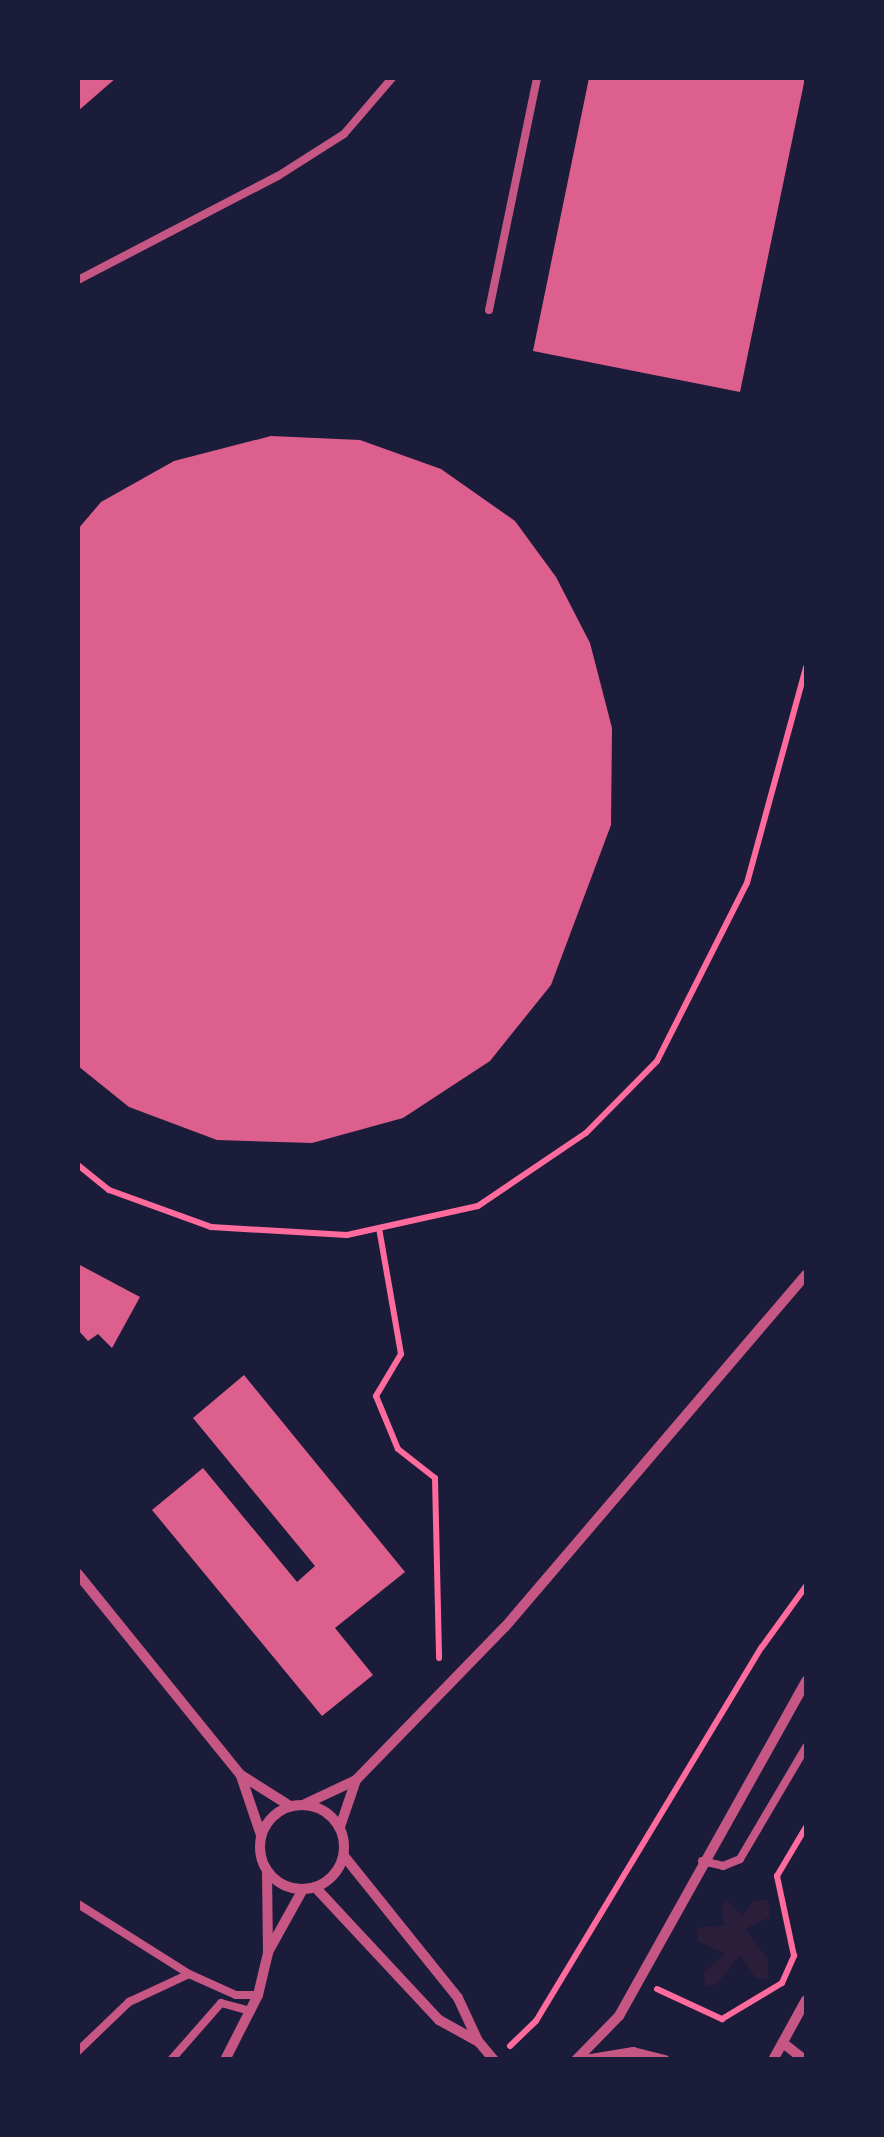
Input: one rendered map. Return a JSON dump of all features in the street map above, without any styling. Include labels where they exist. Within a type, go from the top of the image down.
[{"type":"street","points":[[261,1834],[277,1812],[305,1804],[356,1780],[506,1627],[806,1275]]},
{"type":"street","points":[[78,1574],[241,1774],[290,1806]]},
{"type":"street","points":[[576,2060],[620,2016],[701,1860],[806,1680]]},
{"type":"street","points":[[226,2060],[258,1995],[268,1953],[267,1872],[261,1834],[241,1774]]},
{"type":"street","points":[[356,1780],[340,1827],[344,1856],[458,1998],[478,2041],[494,2060]]},
{"type":"street","points":[[305,1804],[319,1807],[340,1827]]},
{"type":"street","points":[[268,1953],[309,1888],[335,1874],[344,1856]]},
{"type":"street","points":[[267,1872],[309,1888],[439,2020],[478,2041]]},
{"type":"street","points":[[773,2060],[806,2000]]},
{"type":"street","points":[[783,2042],[806,2060]]},
{"type":"street","points":[[585,2060],[633,2052],[665,2060]]},
{"type":"lane","points":[[78,280],[344,134],[392,78]]},
{"type":"lane","points":[[489,310],[538,78]]},
{"type":"lane","points":[[701,1860],[723,1866],[740,1859],[806,1747]]},
{"type":"lane","points":[[78,1904],[189,1974],[236,1995],[258,1995]]},
{"type":"lane","points":[[78,2051],[129,2002],[189,1974]]},
{"type":"lane","points":[[171,2060],[221,2003],[251,2011]]},
{"type":"path","points":[[78,1165],[110,1190],[211,1227],[347,1235],[478,1206],[586,1133],[657,1061],[747,884],[806,668]]},
{"type":"path","points":[[379,1228],[400,1354],[376,1396],[398,1449],[435,1478],[440,1694]]},
{"type":"path","points":[[516,2037],[536,2021],[762,1647],[806,1586]]},
{"type":"path","points":[[651,1987],[722,2020],[782,1983],[794,1956],[776,1876],[806,1828]]},
{"type":"shaded area","points":[[768,1899],[770,1917],[745,1929],[768,1959],[768,1980],[756,1978],[740,1955],[716,1985],[705,1986],[704,1972],[725,1954],[698,1941],[697,1928],[725,1925],[721,1906],[727,1900],[742,1915],[754,1901]]},
{"type":"building","points":[[78,78],[116,78],[78,111]]},
{"type":"building","points":[[589,78],[805,78],[740,392],[533,351]]},
{"type":"building","points":[[271,436],[360,440],[441,469],[515,521],[556,577],[590,643],[612,728],[611,825],[551,985],[490,1061],[403,1118],[312,1143],[217,1140],[129,1107],[78,1066],[78,529],[101,502],[174,461]]},
{"type":"building","points":[[78,1264],[140,1297],[112,1348],[98,1334],[88,1341],[78,1330]]},
{"type":"building","points":[[244,1375],[405,1572],[335,1628],[373,1675],[322,1716],[152,1510],[203,1468],[297,1582],[315,1566],[193,1418]]}]
